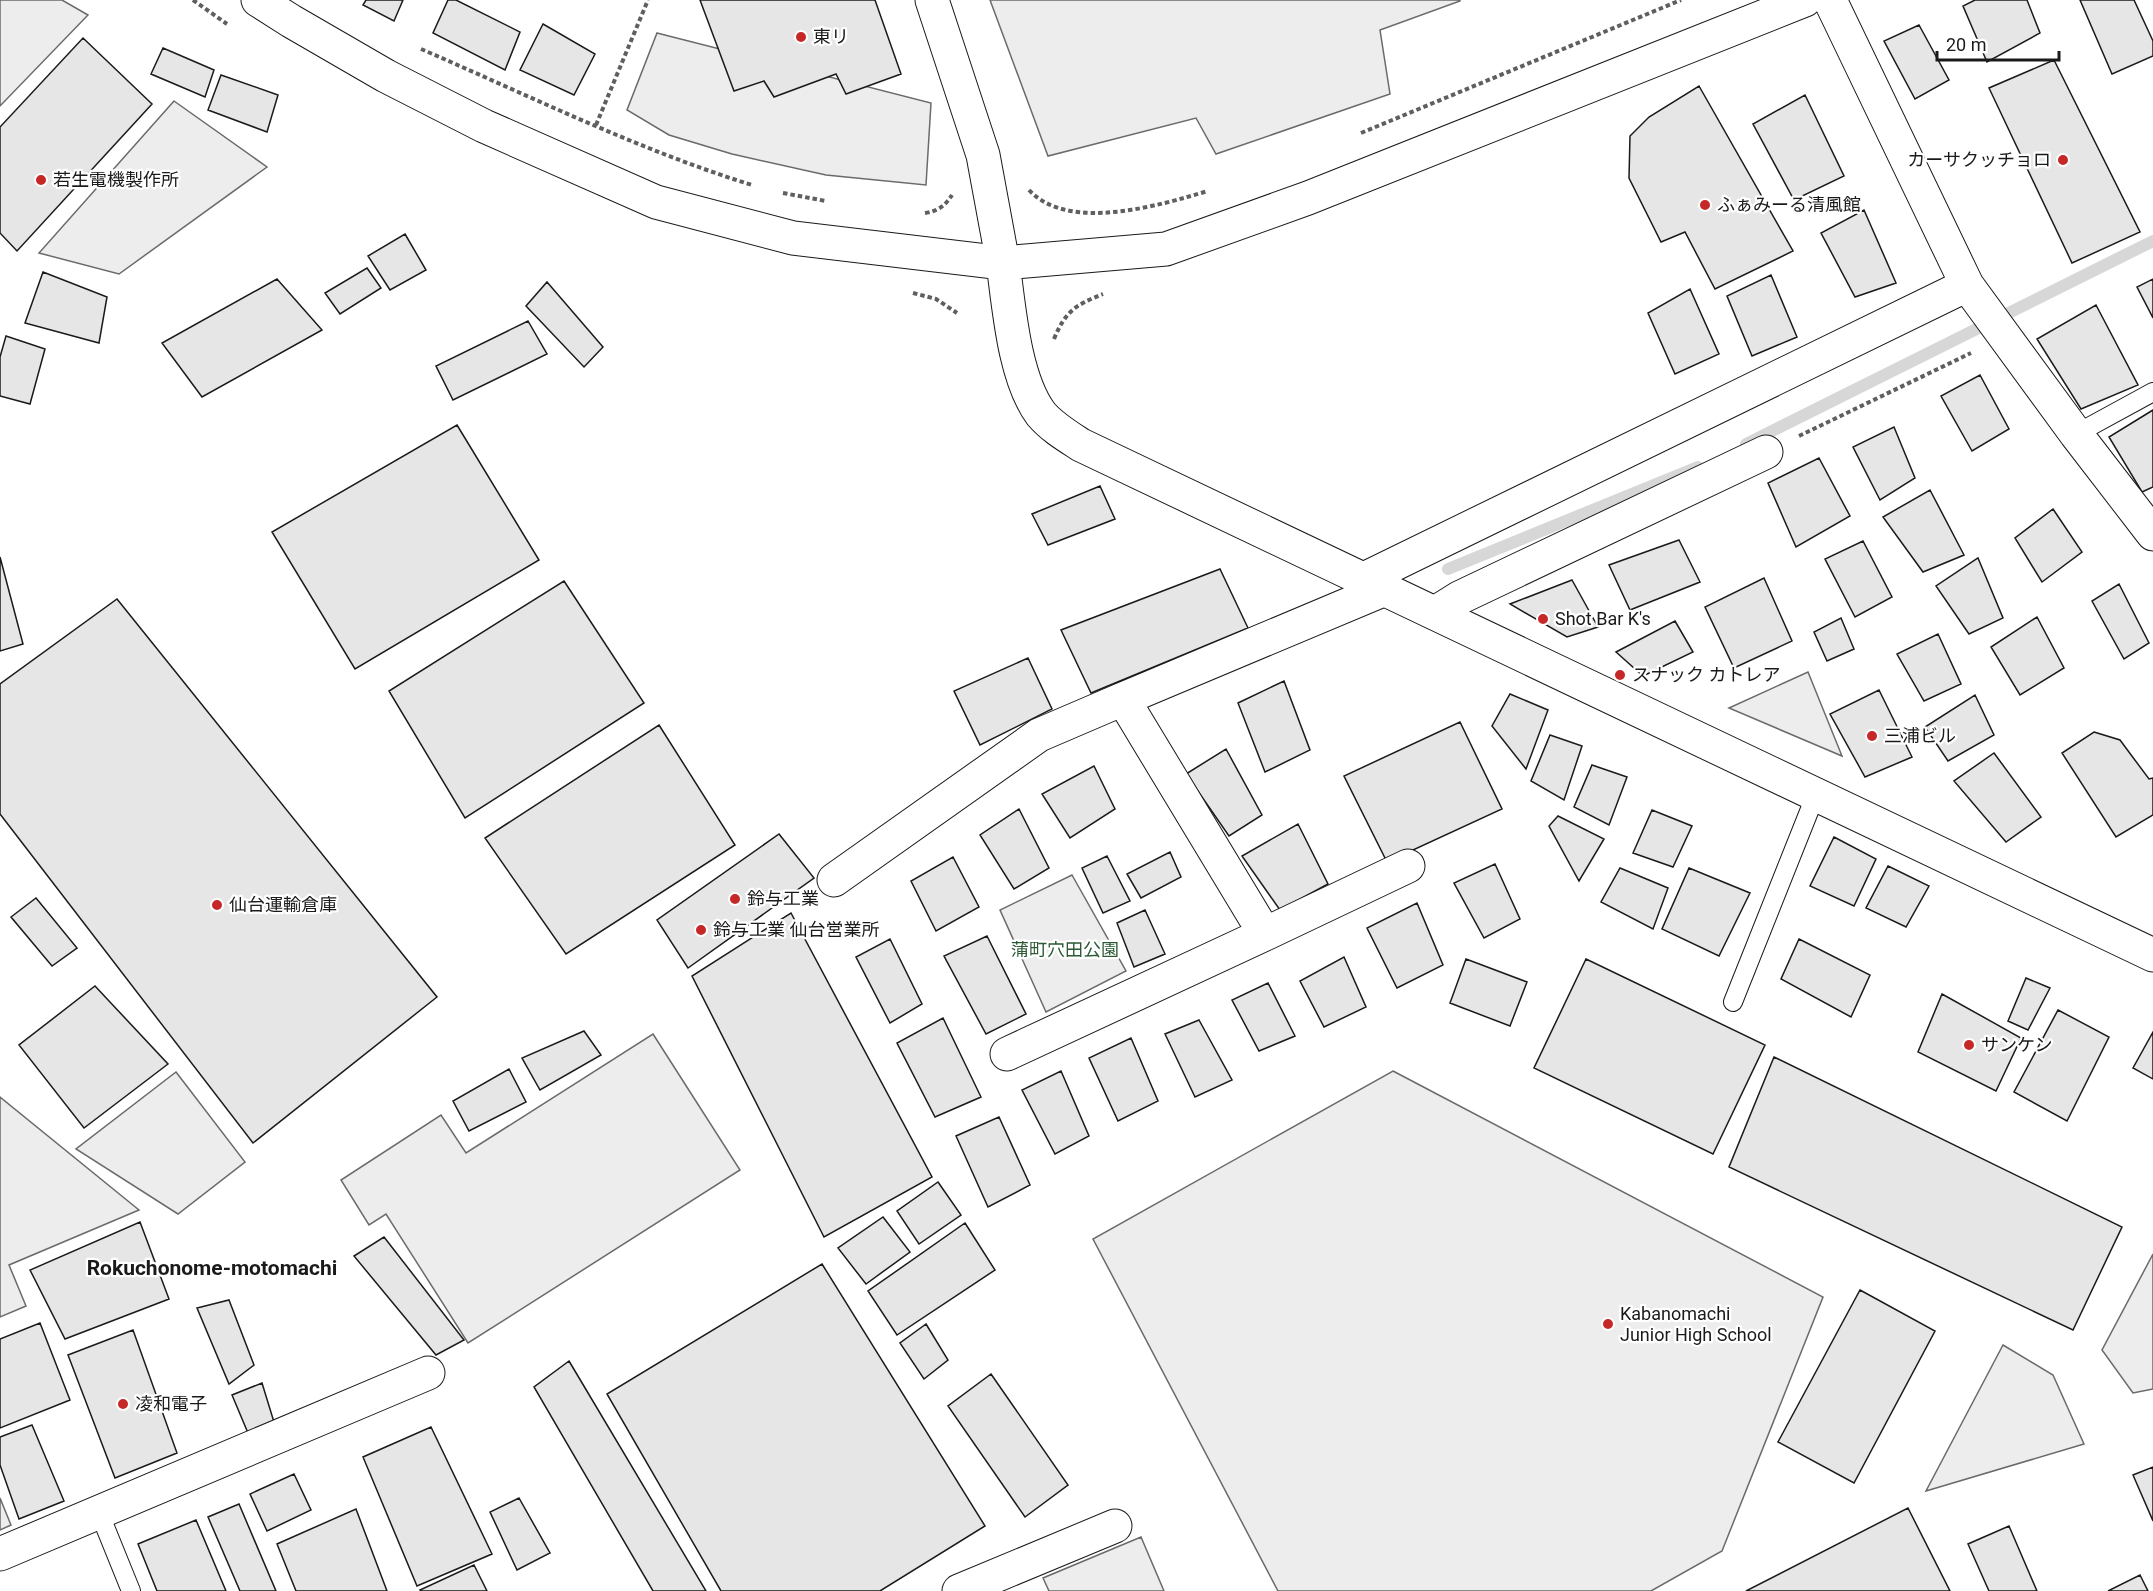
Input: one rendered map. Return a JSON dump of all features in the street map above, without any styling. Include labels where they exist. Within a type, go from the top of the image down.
[{"type":"street","points":[[258,0],[386,76],[484,126],[656,202],[793,238],[1003,263],[1166,249],[1308,198],[1805,0]]},
{"type":"street","points":[[932,0],[983,155],[1013,329],[1026,386],[1042,415],[1054,427],[1081,445],[2153,955]]},
{"type":"street","points":[[1830,0],[1967,285],[2076,434],[2153,534]]},
{"type":"street","points":[[834,880],[1039,735],[1374,584],[1967,285]]},
{"type":"street","points":[[1435,613],[1459,598],[1766,452]]},
{"type":"street","points":[[1123,699],[1265,934]]},
{"type":"street","points":[[1007,1054],[1408,866]]},
{"type":"street","points":[[0,1554],[429,1373]]},
{"type":"street","points":[[959,1591],[1115,1526]]},
{"type":"lane","points":[[2076,434],[2153,392]]},
{"type":"lane","points":[[1733,1002],[1816,794]]},
{"type":"lane","points":[[99,1512],[131,1591]]},
{"type":"path","points":[[596,125],[648,0]]},
{"type":"path","points":[[1351,137],[1682,0]]},
{"type":"path","points":[[414,45],[596,125],[716,174],[763,188]]},
{"type":"path","points":[[1023,182],[1035,196],[1065,211],[1115,213],[1188,197],[1217,188]]},
{"type":"path","points":[[917,213],[937,211],[956,188]]},
{"type":"path","points":[[773,191],[835,202]]},
{"type":"path","points":[[1766,452],[1983,347],[2002,334]]},
{"type":"shaded area","points":[[0,0],[62,0],[88,15],[0,106]]},
{"type":"shaded area","points":[[990,0],[1460,1],[1380,30],[1390,94],[1216,154],[1196,118],[1048,156]]},
{"type":"shaded area","points":[[657,33],[931,103],[926,185],[826,175],[732,154],[669,135],[627,110]]},
{"type":"shaded area","points":[[174,101],[267,167],[119,274],[39,253]]},
{"type":"shaded area","points":[[1808,672],[1842,756],[1729,708]]},
{"type":"shaded area","name":"蒲町穴田公園","points":[[1072,875],[1126,971],[1046,1012],[1000,910]]},
{"type":"shaded area","points":[[653,1034],[740,1170],[468,1343],[386,1214],[369,1225],[341,1180],[441,1115],[466,1153]]},
{"type":"shaded area","points":[[1393,1071],[1823,1297],[1722,1551],[1651,1591],[1278,1591],[1093,1239]]},
{"type":"shaded area","points":[[176,1072],[245,1162],[178,1214],[76,1149]]},
{"type":"shaded area","points":[[0,1097],[139,1210],[9,1265],[26,1306],[0,1317]]},
{"type":"shaded area","points":[[2153,1254],[2153,1389],[2133,1393],[2102,1350]]},
{"type":"shaded area","points":[[2003,1345],[2053,1375],[2084,1444],[1926,1491]]},
{"type":"shaded area","points":[[0,1498],[11,1525],[0,1530]]},
{"type":"shaded area","points":[[1141,1537],[1164,1591],[1049,1591],[1043,1578]]},
{"type":"building","points":[[366,0],[403,0],[394,21],[363,5]]},
{"type":"building","points":[[448,0],[456,0],[520,32],[505,70],[433,33]]},
{"type":"building","name":"東リ","points":[[700,0],[875,0],[901,74],[846,94],[836,74],[774,97],[764,81],[734,91]]},
{"type":"building","points":[[1975,0],[2027,0],[2040,33],[1987,62],[1963,6]]},
{"type":"building","points":[[2080,0],[2134,0],[2153,41],[2153,56],[2112,74]]},
{"type":"building","points":[[543,24],[595,54],[574,95],[520,70]]},
{"type":"building","points":[[1919,25],[1949,80],[1915,99],[1884,41]]},
{"type":"building","name":"若生電機製作所","points":[[83,38],[152,104],[17,251],[0,233],[0,127]]},
{"type":"building","points":[[163,48],[214,70],[205,97],[151,74]]},
{"type":"building","name":"カーサクッチョロ","points":[[2054,60],[2140,232],[2072,263],[1989,88]]},
{"type":"building","points":[[221,75],[278,95],[267,132],[208,110]]},
{"type":"building","name":"ふぁみーる清風館","points":[[1699,86],[1793,251],[1715,289],[1685,232],[1661,242],[1629,178],[1630,136],[1649,117]]},
{"type":"building","points":[[1805,95],[1844,176],[1794,200],[1753,124]]},
{"type":"building","points":[[1864,210],[1896,283],[1855,297],[1821,233]]},
{"type":"building","points":[[405,234],[426,270],[390,290],[368,256]]},
{"type":"building","points":[[367,268],[381,288],[340,314],[325,293]]},
{"type":"building","points":[[43,272],[107,297],[99,343],[25,323]]},
{"type":"building","points":[[1771,275],[1797,337],[1752,356],[1727,296]]},
{"type":"building","points":[[277,279],[322,330],[202,397],[162,343]]},
{"type":"building","points":[[2153,279],[2153,318],[2137,287]]},
{"type":"building","points":[[547,282],[603,347],[584,367],[526,306]]},
{"type":"building","points":[[1690,289],[1719,354],[1675,374],[1648,313]]},
{"type":"building","points":[[2096,305],[2138,385],[2081,409],[2037,339]]},
{"type":"building","points":[[528,321],[547,354],[453,400],[436,366]]},
{"type":"building","points":[[6,336],[45,349],[30,404],[0,396],[0,357]]},
{"type":"building","points":[[1980,375],[2009,429],[1972,451],[1941,396]]},
{"type":"building","points":[[2153,410],[2153,487],[2142,492],[2109,437]]},
{"type":"building","points":[[457,425],[539,560],[355,669],[272,532]]},
{"type":"building","points":[[1894,427],[1915,478],[1880,500],[1853,447]]},
{"type":"building","points":[[1819,458],[1850,516],[1796,547],[1768,483]]},
{"type":"building","points":[[1100,486],[1115,519],[1048,545],[1032,514]]},
{"type":"building","points":[[1930,490],[1964,555],[1923,572],[1883,517]]},
{"type":"building","points":[[2053,509],[2082,552],[2042,582],[2015,538]]},
{"type":"building","points":[[1679,540],[1700,582],[1630,610],[1609,565]]},
{"type":"building","points":[[1863,541],[1892,597],[1855,617],[1825,559]]},
{"type":"building","points":[[0,557],[23,644],[0,651]]},
{"type":"building","points":[[1978,558],[2003,618],[1969,634],[1936,586]]},
{"type":"building","points":[[1220,569],[1248,628],[1091,693],[1061,630]]},
{"type":"building","points":[[1764,578],[1792,641],[1734,668],[1705,607]]},
{"type":"building","points":[[1572,580],[1598,627],[1567,637],[1510,604]]},
{"type":"building","points":[[564,581],[644,703],[465,818],[389,691]]},
{"type":"building","points":[[2119,584],[2149,643],[2124,659],[2092,601]]},
{"type":"building","name":"仙台運輸倉庫","points":[[117,599],[437,997],[253,1143],[0,814],[0,684]]},
{"type":"building","points":[[2037,617],[2064,668],[2020,695],[1991,647]]},
{"type":"building","points":[[1841,618],[1854,649],[1827,661],[1814,632]]},
{"type":"building","points":[[1675,621],[1693,652],[1643,676],[1616,652]]},
{"type":"building","points":[[1938,634],[1961,684],[1924,701],[1897,654]]},
{"type":"building","points":[[1028,658],[1052,709],[980,745],[954,691]]},
{"type":"building","points":[[1284,681],[1310,750],[1265,772],[1238,703]]},
{"type":"building","name":"三浦ビル","points":[[1879,690],[1912,757],[1865,777],[1830,714]]},
{"type":"building","points":[[1510,694],[1548,710],[1526,769],[1492,726]]},
{"type":"building","points":[[1975,695],[1994,735],[1948,761],[1925,727]]},
{"type":"building","points":[[1460,722],[1502,809],[1387,862],[1344,776]]},
{"type":"building","points":[[659,725],[735,845],[566,954],[485,838]]},
{"type":"building","points":[[2094,732],[2120,740],[2149,779],[2153,778],[2153,815],[2116,837],[2062,753]]},
{"type":"building","points":[[1550,735],[1582,746],[1564,800],[1531,781]]},
{"type":"building","points":[[1226,749],[1262,815],[1229,836],[1186,774]]},
{"type":"building","points":[[1994,753],[2041,817],[2006,842],[1954,781]]},
{"type":"building","points":[[1592,765],[1627,777],[1609,825],[1574,807]]},
{"type":"building","points":[[1094,766],[1115,809],[1070,838],[1042,794]]},
{"type":"building","points":[[1019,809],[1049,868],[1014,889],[980,835]]},
{"type":"building","points":[[1652,810],[1692,826],[1673,867],[1633,853]]},
{"type":"building","points":[[1558,816],[1604,839],[1579,881],[1549,826]]},
{"type":"building","points":[[1298,824],[1328,884],[1280,910],[1242,856]]},
{"type":"building","name":"鈴与工業","points":[[779,834],[814,878],[688,968],[657,920]]},
{"type":"building","points":[[1834,837],[1876,859],[1854,906],[1810,886]]},
{"type":"building","points":[[1170,852],[1181,877],[1141,898],[1127,874]]},
{"type":"building","points":[[1107,856],[1130,901],[1103,913],[1082,868]]},
{"type":"building","points":[[953,857],[979,907],[936,931],[911,881]]},
{"type":"building","points":[[1495,864],[1520,919],[1484,938],[1454,883]]},
{"type":"building","points":[[1888,866],[1929,886],[1906,927],[1866,908]]},
{"type":"building","points":[[1620,868],[1668,888],[1653,929],[1601,902]]},
{"type":"building","points":[[1689,868],[1750,893],[1719,956],[1662,929]]},
{"type":"building","points":[[36,898],[77,948],[52,966],[11,917]]},
{"type":"building","points":[[1417,903],[1443,965],[1397,988],[1367,928]]},
{"type":"building","points":[[1145,910],[1165,954],[1134,967],[1117,923]]},
{"type":"building","points":[[791,913],[932,1177],[824,1237],[692,976]]},
{"type":"building","points":[[987,936],[1026,1014],[986,1034],[944,956]]},
{"type":"building","points":[[890,939],[922,1004],[890,1023],[856,957]]},
{"type":"building","points":[[1799,939],[1870,975],[1851,1017],[1781,979]]},
{"type":"building","points":[[1344,957],[1366,1007],[1324,1027],[1300,981]]},
{"type":"building","points":[[1466,959],[1527,982],[1510,1026],[1450,1003]]},
{"type":"building","points":[[1586,959],[1765,1045],[1713,1154],[1534,1068]]},
{"type":"building","points":[[2026,978],[2050,988],[2028,1030],[2008,1021]]},
{"type":"building","points":[[1268,983],[1295,1036],[1259,1051],[1232,1000]]},
{"type":"building","points":[[95,986],[168,1064],[84,1128],[19,1045]]},
{"type":"building","name":"サンケン","points":[[1942,994],[2021,1038],[1996,1091],[1918,1052]]},
{"type":"building","points":[[2058,1010],[2109,1037],[2067,1121],[2014,1092]]},
{"type":"building","points":[[943,1018],[981,1097],[935,1117],[897,1043]]},
{"type":"building","points":[[1199,1020],[1232,1080],[1195,1097],[1165,1034]]},
{"type":"building","points":[[584,1031],[601,1055],[540,1090],[522,1058]]},
{"type":"building","points":[[2153,1032],[2153,1079],[2133,1068]]},
{"type":"building","points":[[1131,1038],[1158,1101],[1118,1121],[1089,1058]]},
{"type":"building","points":[[1774,1057],[2122,1227],[2073,1330],[1729,1167]]},
{"type":"building","points":[[509,1069],[526,1102],[469,1131],[453,1101]]},
{"type":"building","points":[[1061,1071],[1089,1136],[1055,1154],[1022,1090]]},
{"type":"building","points":[[999,1117],[1030,1185],[988,1207],[956,1136]]},
{"type":"building","points":[[938,1182],[961,1215],[919,1244],[897,1211]]},
{"type":"building","points":[[883,1217],[910,1252],[866,1284],[838,1248]]},
{"type":"building","points":[[140,1222],[169,1299],[65,1339],[30,1270]]},
{"type":"building","points":[[965,1223],[995,1270],[897,1335],[868,1291]]},
{"type":"building","points":[[384,1237],[464,1340],[436,1355],[354,1256]]},
{"type":"building","points":[[822,1264],[985,1526],[880,1591],[721,1591],[607,1394]]},
{"type":"building","points":[[1860,1290],[1935,1331],[1854,1483],[1778,1442]]},
{"type":"building","points":[[229,1300],[254,1365],[229,1384],[197,1308]]},
{"type":"building","points":[[40,1323],[70,1400],[0,1428],[0,1339]]},
{"type":"building","points":[[926,1324],[948,1360],[924,1379],[900,1343]]},
{"type":"building","name":"凌和電子","points":[[133,1330],[177,1453],[115,1478],[68,1355]]},
{"type":"building","points":[[569,1361],[706,1591],[653,1591],[534,1387]]},
{"type":"building","points":[[991,1374],[1068,1485],[1025,1517],[948,1406]]},
{"type":"building","points":[[262,1383],[274,1422],[248,1433],[232,1395]]},
{"type":"building","points":[[32,1425],[64,1501],[19,1519],[0,1465],[0,1437]]},
{"type":"building","points":[[431,1427],[492,1554],[417,1586],[363,1457]]},
{"type":"building","points":[[2153,1467],[2153,1521],[2133,1475]]},
{"type":"building","points":[[294,1474],[311,1510],[267,1531],[250,1494]]},
{"type":"building","points":[[519,1498],[550,1553],[517,1570],[490,1512]]},
{"type":"building","points":[[239,1504],[276,1591],[240,1591],[208,1517]]},
{"type":"building","points":[[1908,1508],[1950,1591],[1746,1591]]},
{"type":"building","points":[[356,1509],[387,1591],[296,1591],[277,1544]]},
{"type":"building","points":[[196,1520],[226,1591],[157,1591],[138,1544]]},
{"type":"building","points":[[2009,1526],[2037,1591],[1989,1591],[1968,1544]]},
{"type":"building","points":[[474,1565],[487,1591],[420,1590]]},
{"type":"building","points":[[2140,1575],[2148,1591],[2108,1591]]},
{"type":"waterway","points":[[1746,444],[2153,241]]},
{"type":"waterway","points":[[1448,569],[1698,467]]},
{"type":"place","name":"東リ","points":[[801,37]]},
{"type":"place","name":"カーサクッチョロ","points":[[2063,160]]},
{"type":"place","name":"若生電機製作所","points":[[41,180]]},
{"type":"place","name":"ふぁみーる清風館","points":[[1705,205]]},
{"type":"place","name":"Shot Bar K's","points":[[1543,619]]},
{"type":"place","name":"スナック カトレア","points":[[1620,675]]},
{"type":"place","name":"三浦ビル","points":[[1872,736]]},
{"type":"place","name":"鈴与工業","points":[[735,899]]},
{"type":"place","name":"仙台運輸倉庫","points":[[217,905]]},
{"type":"place","name":"鈴与工業 仙台営業所","points":[[701,930]]},
{"type":"place","name":"サンケン","points":[[1969,1045]]},
{"type":"place","name":"Kabanomachi Junior High School","points":[[1608,1324]]},
{"type":"place","name":"凌和電子","points":[[123,1404]]},
{"type":"district","name":"Rokuchonome-motomachi","points":[[212,1268]]}]
